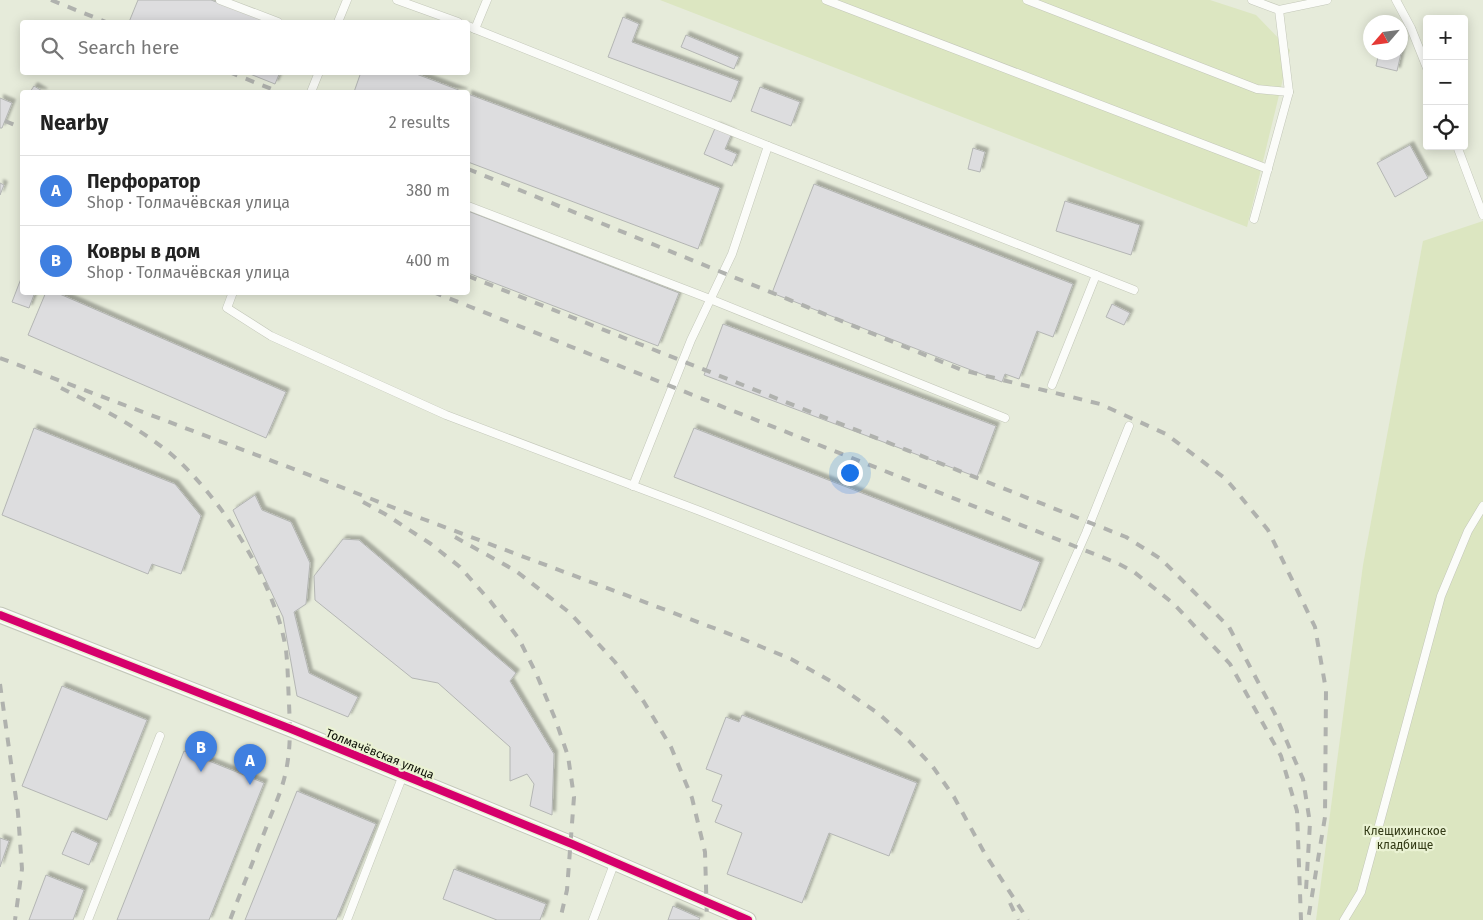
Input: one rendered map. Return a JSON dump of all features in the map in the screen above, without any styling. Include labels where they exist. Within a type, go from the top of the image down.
[{"type":"street","name":"Толмачёвская улица","points":[[0,616],[291,730],[572,844],[614,864],[748,920]]},
{"type":"lane","points":[[220,0],[273,20]]},
{"type":"lane","points":[[339,20],[347,0]]},
{"type":"lane","points":[[397,0],[452,20]]},
{"type":"lane","points":[[487,0],[471,27],[1134,290]]},
{"type":"lane","points":[[826,0],[1268,169]]},
{"type":"lane","points":[[1027,0],[1257,89],[1289,92]]},
{"type":"lane","points":[[1252,0],[1279,10],[1327,0]]},
{"type":"lane","points":[[1396,0],[1411,28],[1424,60]]},
{"type":"lane","points":[[1254,219],[1289,92],[1279,10]]},
{"type":"lane","points":[[312,90],[318,75]]},
{"type":"lane","points":[[633,486],[691,340],[732,254],[768,146]]},
{"type":"lane","points":[[1459,150],[1483,215]]},
{"type":"lane","points":[[470,207],[710,299],[1005,418]]},
{"type":"lane","points":[[1052,385],[1096,275]]},
{"type":"lane","points":[[232,295],[227,308],[271,336],[446,415],[1037,644],[1086,533],[1129,426]]},
{"type":"lane","points":[[1344,920],[1361,892],[1441,596],[1468,531],[1483,506]]},
{"type":"lane","points":[[88,920],[160,736]]},
{"type":"lane","points":[[346,920],[402,775]]},
{"type":"lane","points":[[593,920],[614,864]]},
{"type":"green space","points":[[660,0],[1210,0],[1256,15],[1290,50],[1247,227]]},
{"type":"green space","name":"Клещихинское кладбище","points":[[1483,221],[1483,920],[1316,920],[1363,565],[1423,241]]},
{"type":"building","points":[[138,0],[211,0],[265,20],[130,20]]},
{"type":"building","points":[[623,17],[639,24],[632,42],[739,81],[731,102],[608,57]]},
{"type":"building","points":[[686,35],[739,57],[734,69],[681,47]]},
{"type":"building","points":[[1377,60],[1399,60],[1397,71],[1376,66]]},
{"type":"building","points":[[252,75],[279,75],[275,84]]},
{"type":"building","points":[[360,75],[419,75],[459,90],[355,90]]},
{"type":"building","points":[[34,86],[41,90],[31,90]]},
{"type":"building","points":[[760,87],[800,102],[791,126],[751,111]]},
{"type":"building","points":[[470,95],[720,188],[698,249],[470,163]]},
{"type":"building","points":[[0,98],[12,103],[2,128],[0,128]]},
{"type":"building","points":[[716,126],[732,133],[725,149],[737,154],[732,166],[704,154]]},
{"type":"building","points":[[1410,145],[1428,178],[1395,197],[1377,163]]},
{"type":"building","points":[[973,148],[985,152],[980,172],[968,169]]},
{"type":"building","points":[[0,183],[4,185],[0,195]]},
{"type":"building","points":[[814,184],[1073,284],[1053,337],[1037,331],[1019,379],[1005,374],[1002,382],[772,293]]},
{"type":"building","points":[[1065,201],[1140,225],[1131,255],[1056,231]]},
{"type":"building","points":[[470,212],[679,293],[658,346],[470,274]]},
{"type":"building","points":[[20,281],[20,295],[34,295],[29,308],[12,302]]},
{"type":"building","points":[[45,295],[62,295],[286,392],[266,438],[28,335]]},
{"type":"building","points":[[1112,304],[1130,313],[1124,325],[1106,317]]},
{"type":"building","points":[[723,324],[996,426],[977,477],[704,375]]},
{"type":"building","points":[[34,428],[175,484],[201,516],[181,574],[152,564],[148,574],[2,515]]},
{"type":"building","points":[[694,428],[1040,562],[1021,611],[674,477]]},
{"type":"building","points":[[255,495],[262,510],[291,522],[310,563],[306,604],[294,612],[309,673],[358,697],[348,717],[297,696],[283,617],[233,510]]},
{"type":"building","points":[[343,539],[359,540],[516,673],[510,681],[554,754],[552,815],[530,806],[534,784],[527,774],[510,781],[510,747],[438,683],[412,678],[315,600],[314,576]]},
{"type":"building","points":[[62,686],[147,720],[107,820],[22,786]]},
{"type":"building","points":[[742,715],[917,783],[889,856],[829,833],[802,903],[727,874],[742,833],[715,822],[722,805],[712,801],[722,775],[706,769],[726,717],[739,722]]},
{"type":"building","points":[[184,751],[264,783],[209,920],[117,920]]},
{"type":"building","points":[[297,791],[376,824],[336,920],[245,920]]},
{"type":"building","points":[[72,831],[98,843],[89,865],[62,854]]},
{"type":"building","points":[[0,838],[9,841],[0,867]]},
{"type":"building","points":[[454,869],[546,904],[540,920],[497,920],[443,899]]},
{"type":"building","points":[[46,875],[84,890],[73,920],[29,920]]},
{"type":"building","points":[[673,906],[700,918],[699,920],[668,920]]},
{"type":"railway","points":[[51,0],[101,20]]},
{"type":"railway","points":[[236,75],[274,90]]},
{"type":"railway","points":[[5,121],[20,127]]},
{"type":"railway","points":[[470,170],[962,370],[1100,404],[1166,434],[1226,479],[1268,530],[1315,627],[1326,690],[1325,817],[1308,920]]},
{"type":"railway","points":[[470,277],[1126,537],[1161,559],[1229,627],[1275,714],[1303,779],[1310,823],[1306,890]]},
{"type":"railway","points":[[441,295],[1117,563],[1134,572],[1174,604],[1230,664],[1281,756],[1297,811],[1301,920]]},
{"type":"railway","points":[[0,358],[735,636],[791,659],[834,683],[879,714],[909,741],[933,767],[954,797],[985,854],[1028,920]]},
{"type":"railway","points":[[61,388],[132,426],[171,454],[190,472],[209,494],[244,544],[259,571],[280,624],[288,670],[290,729],[288,762],[280,793],[230,920]]},
{"type":"railway","points":[[363,502],[431,544],[460,567],[491,602],[519,639],[536,673],[568,756],[574,797],[567,890],[560,920]]},
{"type":"railway","points":[[455,537],[516,571],[570,613],[615,662],[644,702],[671,747],[692,798],[705,852],[707,920]]},
{"type":"railway","points":[[0,684],[18,813],[22,869],[15,920]]},
{"type":"railway","points":[[1010,903],[1018,920]]},
{"type":"cycle path","points":[[0,615],[291,729],[572,844],[748,920]]},
{"type":"place","name":"Ковры в дом","points":[[201,772]]},
{"type":"place","name":"Перфоратор","points":[[250,785]]}]
